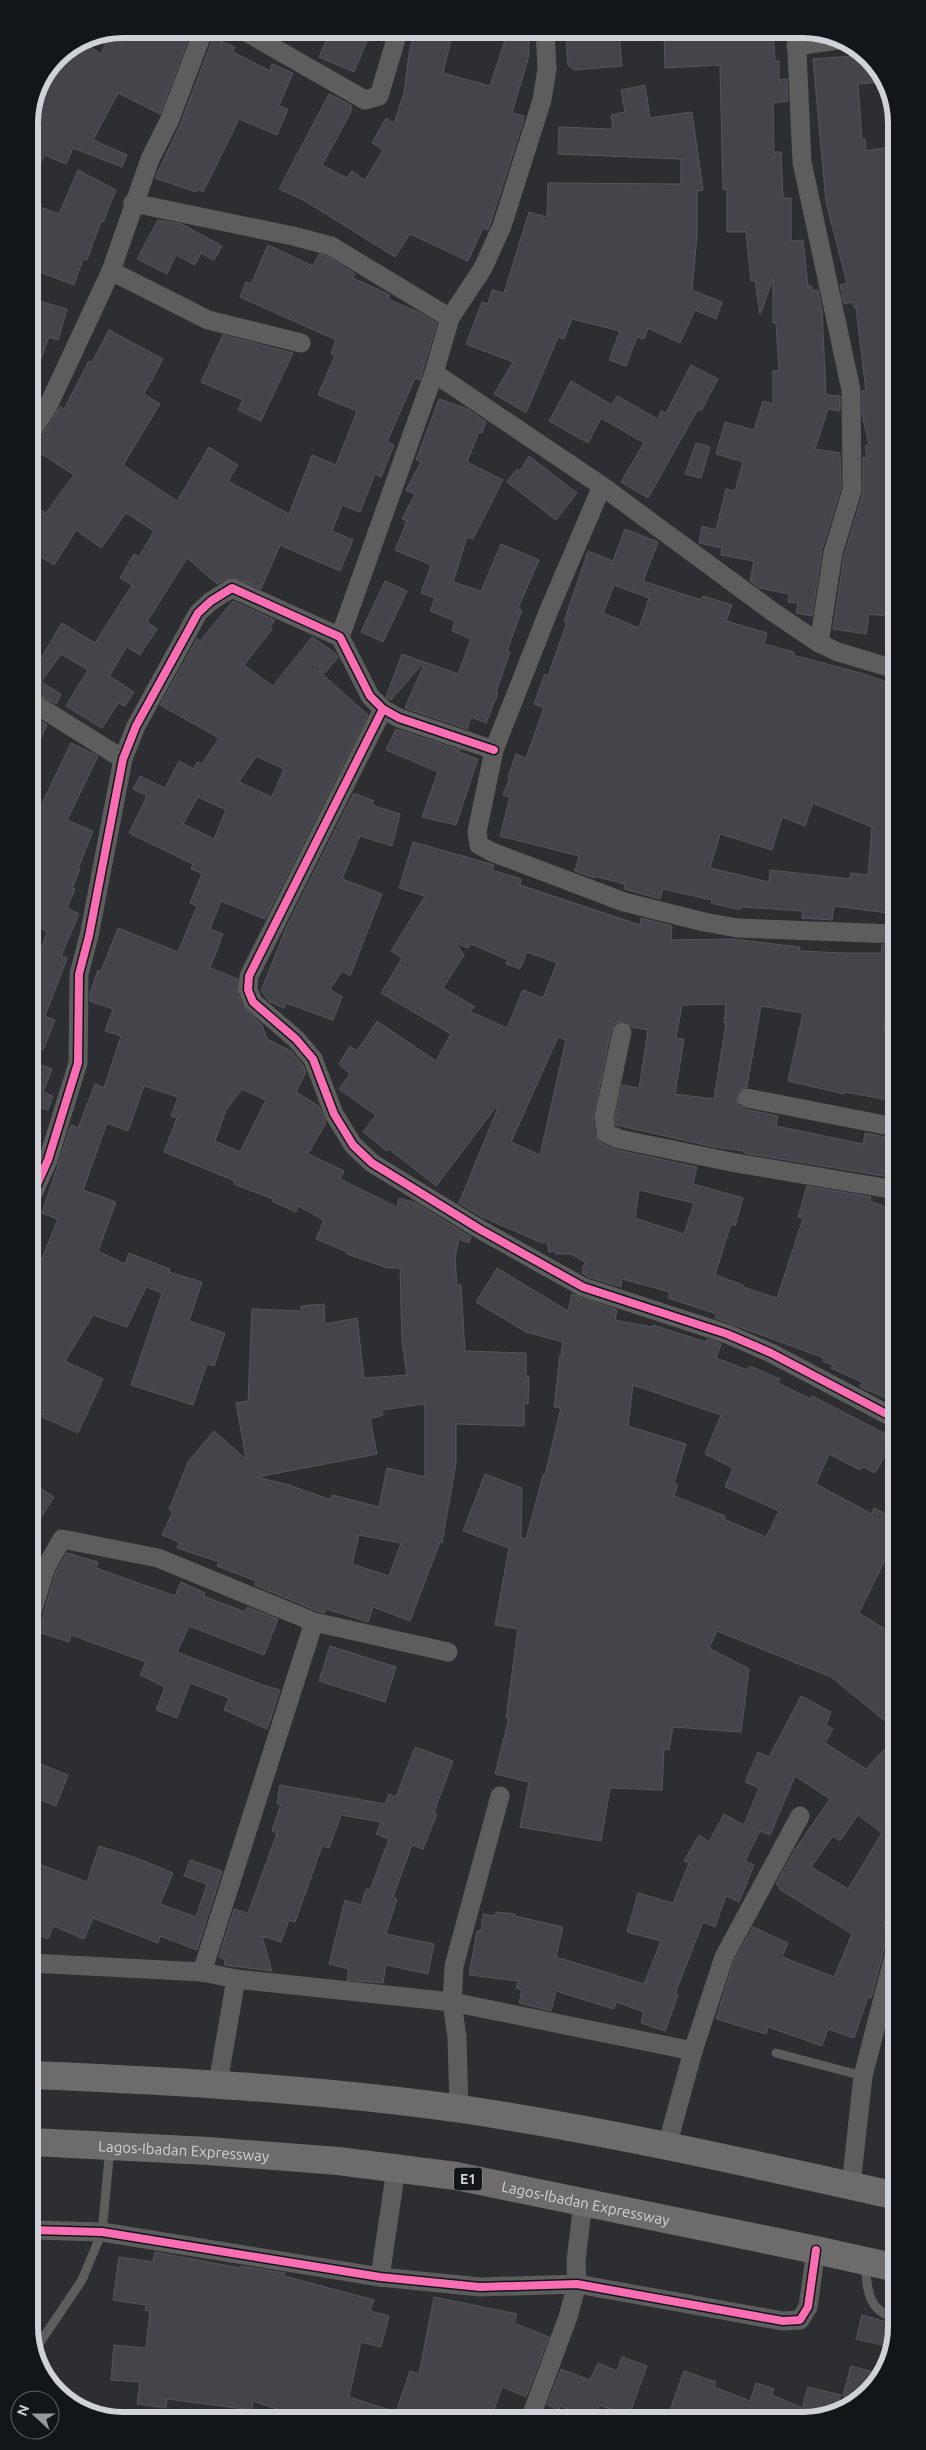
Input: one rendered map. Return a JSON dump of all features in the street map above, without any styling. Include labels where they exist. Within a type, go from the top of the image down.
[{"type":"highway","points":[[38,2075],[218,2083],[459,2109],[565,2126],[667,2146],[888,2194]]},
{"type":"highway","name":"Lagos-Ibadan Expressway","points":[[38,2142],[70,2142],[110,2147],[132,2146],[338,2161],[456,2176],[888,2266]]},
{"type":"street","points":[[38,422],[48,406],[111,271],[133,203],[150,159],[169,121],[201,38]]},
{"type":"street","points":[[257,38],[365,100],[378,96],[396,38]]},
{"type":"street","points":[[340,638],[434,373],[450,318],[483,268],[502,226],[542,100],[547,69],[545,38]]},
{"type":"street","points":[[819,643],[833,553],[852,490],[852,414],[850,390],[802,162],[796,38],[821,39]]},
{"type":"street","points":[[133,203],[293,236],[331,246],[450,318]]},
{"type":"street","points":[[111,271],[208,320],[301,343]]},
{"type":"street","points":[[434,373],[602,486],[773,612],[819,643],[838,652],[888,667]]},
{"type":"street","points":[[602,486],[549,610],[494,750],[476,832],[479,845],[492,852],[624,902],[704,922],[737,928],[888,934]]},
{"type":"street","points":[[38,1182],[48,1160],[78,1063],[79,974],[89,936],[124,759],[136,726],[198,613],[211,601],[232,588],[340,638],[370,696],[382,709],[399,718],[494,750]]},
{"type":"street","points":[[38,708],[124,759]]},
{"type":"street","points":[[382,709],[249,976],[248,990],[253,1002],[296,1038],[313,1059],[334,1114],[353,1145],[372,1163],[389,1174],[481,1230],[583,1286],[727,1334],[771,1353],[888,1415]]},
{"type":"street","points":[[622,1032],[604,1118],[606,1133],[619,1139],[726,1161],[888,1189]]},
{"type":"street","points":[[747,1098],[888,1125]]},
{"type":"street","points":[[38,1593],[46,1567],[62,1539],[158,1558],[314,1622],[448,1652]]},
{"type":"street","points":[[202,1972],[314,1622]]},
{"type":"street","points":[[459,2109],[457,2037],[452,2002],[454,1966],[500,1796]]},
{"type":"street","points":[[667,2146],[693,2051],[724,1957],[800,1816]]},
{"type":"street","points":[[38,1963],[202,1972],[236,1978],[452,2002],[693,2051]]},
{"type":"street","points":[[218,2083],[236,1978]]},
{"type":"street","points":[[851,2186],[863,2076],[888,1979]]},
{"type":"street","points":[[380,2276],[396,2169]]},
{"type":"street","points":[[533,2412],[568,2318],[577,2284],[576,2261],[583,2202]]},
{"type":"street","points":[[38,2230],[102,2232],[380,2276],[480,2287],[577,2284],[783,2321],[800,2320],[808,2307],[816,2250]]},
{"type":"lane","points":[[776,2053],[863,2076]]},
{"type":"lane","points":[[39,2344],[82,2280],[102,2232],[110,2147]]},
{"type":"lane","points":[[864,2262],[869,2298],[883,2315],[888,2316]]},
{"type":"building","points":[[189,38],[160,114],[118,93],[93,140],[127,155],[122,167],[73,148],[66,164],[44,155],[38,169],[38,117],[40,101],[52,75],[62,62],[88,45],[101,54],[108,39]]},
{"type":"building","points":[[213,38],[235,47],[233,52],[270,71],[272,64],[293,73],[279,106],[288,109],[277,135],[239,119],[203,192],[197,189],[196,192],[155,178],[180,125]]},
{"type":"building","points":[[327,38],[368,38],[354,72],[319,57]]},
{"type":"building","points":[[413,38],[452,38],[443,73],[490,86],[506,38],[529,38],[528,59],[512,113],[524,116],[523,122],[488,230],[483,228],[468,261],[410,234],[395,257],[305,201],[279,189],[329,94],[351,105],[351,112],[322,165],[347,178],[352,171],[365,180],[383,150],[372,143],[386,118],[394,123],[404,93]]},
{"type":"building","points":[[566,38],[619,38],[622,66],[574,70],[568,65]]},
{"type":"building","points":[[664,38],[774,38],[775,61],[779,61],[779,80],[787,79],[788,101],[773,103],[774,152],[781,152],[783,198],[791,198],[791,241],[803,240],[808,286],[812,286],[812,291],[818,290],[822,310],[826,395],[840,396],[840,411],[828,409],[815,449],[840,453],[841,488],[822,550],[812,616],[796,613],[798,603],[788,602],[789,594],[759,588],[750,581],[754,561],[721,555],[722,548],[699,543],[702,526],[716,530],[726,489],[735,491],[743,462],[716,454],[725,422],[754,430],[763,401],[773,404],[773,371],[779,371],[776,323],[773,323],[773,279],[760,315],[755,281],[751,281],[746,232],[727,232],[727,189],[723,190],[720,65],[665,68]]},
{"type":"building","points":[[856,56],[871,71],[878,82],[858,84],[862,140],[865,139],[866,151],[888,147],[888,616],[869,614],[866,634],[833,629],[844,556],[863,493],[863,457],[867,458],[865,446],[869,445],[862,414],[862,391],[866,391],[856,308],[854,308],[853,302],[844,304],[840,285],[847,283],[826,202],[813,59]]},
{"type":"building","points":[[645,85],[650,118],[692,112],[703,190],[697,191],[697,235],[692,290],[722,302],[716,319],[695,310],[680,343],[648,328],[644,339],[637,337],[626,366],[609,360],[620,331],[572,319],[564,339],[558,337],[526,413],[494,394],[513,362],[466,344],[482,302],[488,304],[492,290],[504,293],[529,212],[547,217],[548,183],[681,184],[681,159],[558,154],[559,127],[613,129],[611,115],[625,112],[621,90]]},
{"type":"building","points":[[78,170],[116,190],[103,222],[101,221],[87,260],[83,259],[74,285],[38,271],[38,206],[59,214]]},
{"type":"building","points":[[158,220],[182,224],[222,246],[214,260],[201,253],[195,265],[176,255],[167,274],[137,259]]},
{"type":"building","points":[[268,245],[313,266],[319,254],[327,256],[355,274],[353,278],[390,295],[388,299],[418,312],[437,323],[420,380],[415,378],[387,442],[394,445],[381,477],[375,474],[360,512],[342,505],[332,531],[353,540],[340,571],[280,545],[261,589],[232,577],[217,584],[187,558],[147,622],[157,629],[140,655],[127,647],[109,676],[134,692],[125,706],[118,703],[102,728],[66,706],[88,670],[61,654],[41,682],[61,694],[56,704],[38,694],[38,660],[62,623],[95,643],[132,585],[120,578],[134,554],[139,557],[154,531],[126,513],[101,548],[76,530],[54,565],[38,555],[38,509],[46,513],[74,475],[38,452],[38,442],[60,407],[64,409],[89,361],[92,362],[109,330],[163,359],[144,394],[160,404],[123,465],[177,501],[209,447],[238,465],[228,481],[289,514],[312,455],[336,465],[357,411],[318,395],[335,355],[331,354],[336,340],[240,297],[246,282],[251,284]]},
{"type":"building","points":[[38,301],[67,309],[58,340],[49,337],[38,366]]},
{"type":"building","points":[[223,335],[293,353],[261,421],[238,410],[243,400],[201,382]]},
{"type":"building","points":[[691,365],[718,379],[701,411],[698,409],[648,498],[621,482],[644,443],[601,418],[588,443],[549,421],[571,381],[612,405],[617,396],[658,419],[661,411],[666,413]]},
{"type":"building","points":[[439,399],[468,409],[486,422],[482,433],[479,432],[467,462],[503,480],[473,539],[467,537],[453,582],[481,591],[501,544],[539,560],[518,608],[522,610],[507,651],[510,652],[496,692],[498,693],[486,723],[471,717],[467,729],[405,708],[425,662],[458,674],[471,639],[452,631],[455,621],[430,611],[435,598],[421,593],[431,565],[395,550],[407,521],[402,519],[415,494],[406,490],[421,462],[416,460]]},
{"type":"building","points":[[696,443],[710,447],[701,478],[685,474]]},
{"type":"building","points":[[529,456],[577,493],[556,520],[507,482],[517,469],[520,471]]},
{"type":"building","points":[[625,529],[658,542],[643,581],[701,600],[703,596],[732,605],[726,621],[767,633],[764,644],[794,652],[793,655],[864,674],[888,683],[888,913],[834,906],[832,920],[802,918],[803,911],[741,907],[740,910],[711,903],[712,900],[663,889],[660,899],[624,889],[625,884],[594,876],[594,878],[575,871],[579,856],[500,836],[510,797],[503,795],[510,777],[508,777],[516,754],[526,758],[544,708],[534,704],[545,674],[548,676],[567,622],[564,621],[588,551],[613,561]],"holes":[[[614,585],[649,598],[639,628],[603,613]],[[813,803],[872,827],[868,875],[851,873],[850,879],[770,870],[769,882],[710,868],[720,834],[772,850],[782,817],[805,826]]]},
{"type":"building","points":[[385,581],[407,591],[383,642],[361,632]]},
{"type":"building","points":[[233,601],[275,620],[270,628],[272,629],[244,665],[273,686],[312,637],[338,657],[325,673],[319,671],[368,715],[265,919],[221,901],[210,929],[223,934],[210,968],[238,979],[238,994],[243,1006],[262,1025],[267,1039],[291,1051],[303,1065],[306,1072],[296,1092],[319,1106],[326,1123],[308,1154],[344,1171],[340,1179],[397,1207],[399,1198],[416,1203],[471,1237],[469,1243],[459,1239],[455,1258],[457,1285],[461,1285],[465,1351],[526,1353],[526,1376],[529,1376],[528,1404],[524,1404],[524,1426],[456,1424],[456,1463],[442,1543],[440,1542],[410,1621],[373,1607],[368,1622],[326,1609],[325,1613],[317,1611],[255,1585],[256,1581],[217,1566],[219,1562],[177,1548],[179,1542],[162,1535],[173,1511],[169,1510],[188,1462],[214,1431],[246,1459],[236,1403],[248,1401],[252,1309],[301,1311],[301,1306],[324,1304],[325,1324],[357,1318],[364,1378],[407,1375],[402,1341],[400,1268],[388,1268],[347,1254],[347,1252],[316,1239],[324,1220],[298,1206],[296,1212],[272,1201],[273,1199],[234,1184],[235,1181],[164,1152],[177,1118],[171,1116],[178,1097],[144,1086],[128,1131],[107,1123],[83,1190],[116,1202],[98,1251],[125,1264],[129,1253],[170,1269],[169,1272],[202,1282],[189,1321],[225,1333],[214,1366],[207,1364],[193,1405],[131,1385],[162,1293],[146,1287],[127,1327],[93,1315],[65,1361],[103,1379],[78,1433],[42,1417],[43,1415],[38,1412],[38,1274],[41,1269],[38,1268],[58,1219],[42,1213],[71,1125],[78,1128],[95,1084],[104,1088],[121,1036],[105,1031],[113,1009],[90,1001],[90,993],[98,970],[101,971],[118,928],[178,952],[197,906],[190,903],[202,873],[191,869],[193,864],[129,833],[147,796],[133,789],[140,776],[165,788],[179,761],[194,769],[197,762],[202,764],[219,738],[160,705],[197,639],[200,641]],"holes":[[[256,756],[284,769],[272,797],[239,782]],[[198,797],[226,810],[214,839],[183,824]],[[242,1089],[266,1100],[240,1152],[215,1141],[226,1110]],[[425,1404],[425,1477],[387,1468],[379,1507],[332,1495],[331,1500],[289,1485],[257,1477],[377,1454],[370,1419],[383,1415],[382,1410]],[[359,1535],[401,1543],[389,1576],[352,1564]]]},
{"type":"building","points":[[402,654],[424,662],[391,700],[386,697]]},
{"type":"building","points":[[38,719],[47,725],[38,745]]},
{"type":"building","points":[[396,729],[460,750],[459,752],[478,759],[456,825],[422,817],[438,772],[386,750]]},
{"type":"building","points":[[71,743],[98,756],[67,820],[93,831],[78,869],[80,869],[72,888],[75,889],[67,908],[79,914],[61,956],[67,958],[45,1016],[55,1020],[43,1050],[38,1048],[38,958],[47,932],[38,928],[38,812]]},
{"type":"building","points":[[354,793],[374,801],[372,805],[400,814],[392,846],[360,836],[342,879],[382,894],[350,976],[342,971],[330,989],[342,997],[333,1020],[286,1003],[284,1008],[270,1002],[261,991],[286,928]]},
{"type":"building","points":[[413,842],[494,865],[492,870],[521,879],[520,885],[640,925],[641,918],[672,926],[671,940],[732,939],[800,947],[799,951],[845,953],[881,953],[882,945],[888,945],[888,997],[884,1031],[888,1032],[888,1100],[845,1092],[844,1094],[788,1081],[803,1013],[761,1006],[747,1087],[739,1090],[736,1096],[739,1106],[745,1109],[778,1116],[776,1126],[863,1144],[865,1133],[888,1137],[888,1177],[744,1153],[744,1151],[714,1147],[616,1125],[615,1118],[622,1085],[639,1088],[648,1030],[632,1027],[624,1021],[614,1024],[611,1030],[593,1119],[595,1135],[601,1143],[617,1150],[697,1167],[693,1184],[743,1198],[735,1226],[731,1224],[715,1275],[743,1285],[743,1287],[777,1298],[803,1219],[798,1217],[807,1186],[871,1197],[870,1201],[888,1208],[888,1399],[860,1387],[862,1382],[831,1368],[833,1365],[823,1361],[824,1358],[715,1318],[717,1314],[668,1298],[670,1292],[622,1279],[621,1287],[588,1277],[582,1273],[585,1262],[571,1254],[549,1252],[547,1242],[542,1243],[480,1216],[459,1203],[498,1108],[496,1107],[436,1186],[389,1149],[387,1151],[363,1132],[376,1115],[339,1089],[350,1074],[339,1064],[350,1046],[357,1051],[377,1021],[436,1061],[451,1034],[381,993],[402,958],[391,951],[425,896],[399,888]],"holes":[[[456,943],[468,948],[471,944],[508,960],[506,964],[520,969],[527,952],[557,963],[543,998],[523,990],[507,1028],[469,1011],[475,1007],[443,988],[464,955]],[[726,1004],[724,1023],[726,1023],[714,1099],[675,1094],[684,1039],[676,1038],[682,1005]],[[558,1037],[566,1040],[540,1155],[511,1142]],[[639,1190],[694,1203],[684,1234],[635,1218]]]},
{"type":"building","points":[[38,1064],[52,1069],[43,1092],[53,1096],[48,1110],[38,1107]]},
{"type":"building","points":[[497,1268],[568,1311],[572,1294],[617,1310],[615,1320],[652,1327],[653,1325],[706,1342],[707,1339],[721,1344],[716,1358],[747,1370],[750,1366],[780,1379],[778,1383],[811,1399],[812,1396],[884,1433],[885,1431],[888,1433],[888,1453],[875,1473],[863,1467],[860,1470],[829,1454],[816,1484],[872,1514],[874,1508],[888,1515],[888,1564],[884,1562],[859,1613],[888,1631],[888,1717],[885,1721],[831,1677],[717,1631],[709,1648],[749,1669],[741,1732],[673,1727],[669,1750],[664,1749],[662,1790],[610,1788],[601,1841],[520,1827],[529,1782],[495,1774],[509,1718],[506,1718],[518,1629],[495,1625],[509,1548],[463,1531],[485,1474],[522,1488],[521,1538],[526,1539],[543,1475],[545,1475],[561,1408],[554,1407],[560,1355],[564,1355],[561,1352],[563,1342],[526,1332],[476,1302]],"holes":[[[633,1385],[721,1415],[705,1454],[733,1468],[725,1487],[779,1511],[766,1537],[724,1519],[725,1516],[674,1496],[678,1485],[674,1483],[686,1444],[628,1426]]]},
{"type":"building","points":[[38,1487],[54,1497],[38,1522]]},
{"type":"building","points":[[67,1553],[98,1562],[96,1568],[175,1596],[181,1582],[205,1593],[203,1596],[245,1612],[247,1607],[278,1619],[264,1655],[189,1626],[177,1652],[280,1690],[267,1729],[224,1710],[229,1698],[190,1683],[177,1718],[156,1710],[165,1687],[140,1675],[146,1662],[71,1635],[69,1642],[38,1632],[38,1622],[42,1619],[56,1572]]},
{"type":"building","points":[[330,1646],[396,1667],[385,1702],[319,1681]]},
{"type":"building","points":[[801,1696],[831,1712],[826,1725],[833,1729],[825,1743],[866,1769],[884,1750],[888,1754],[888,1909],[885,1914],[888,1916],[883,1926],[888,1928],[888,1939],[871,1998],[868,1997],[854,2038],[828,2029],[822,2046],[768,2027],[766,2034],[716,2019],[734,1961],[753,1927],[788,1943],[782,1957],[834,1977],[852,1934],[779,1889],[780,1887],[776,1884],[794,1851],[830,1799],[795,1776],[770,1835],[760,1831],[745,1861],[754,1865],[739,1902],[726,1896],[715,1927],[703,1922],[675,1994],[678,1995],[665,2031],[641,2023],[644,2012],[616,2002],[614,2009],[556,1991],[551,2011],[519,2003],[522,1990],[516,1988],[518,1981],[469,1975],[477,1931],[481,1931],[483,1914],[495,1916],[496,1912],[515,1914],[515,1916],[563,1927],[556,1957],[644,1984],[661,1941],[627,1932],[638,1893],[673,1903],[689,1863],[684,1861],[699,1835],[709,1842],[724,1814],[744,1825],[759,1788],[745,1782],[758,1752],[769,1757]],"holes":[[[858,1815],[882,1833],[848,1889],[811,1867],[833,1836],[840,1841]]]},
{"type":"building","points":[[415,1747],[453,1761],[434,1812],[437,1814],[423,1849],[412,1845],[393,1897],[397,1899],[386,1934],[434,1944],[428,1974],[386,1965],[383,1983],[347,1980],[349,1969],[329,1964],[345,1900],[361,1905],[366,1889],[370,1890],[389,1839],[376,1834],[381,1822],[341,1815],[329,1848],[322,1846],[295,1922],[289,1920],[281,1942],[262,1936],[272,1971],[224,1965],[225,1960],[219,1957],[234,1909],[248,1913],[277,1833],[272,1831],[281,1804],[277,1804],[280,1785],[385,1804],[389,1794],[396,1797]]},
{"type":"building","points":[[38,1763],[68,1775],[56,1806],[38,1799]]},
{"type":"building","points":[[99,1846],[134,1857],[173,1873],[160,1904],[196,1917],[207,1884],[184,1876],[190,1860],[222,1871],[197,1950],[160,1936],[158,1943],[93,1918],[84,1939],[53,1926],[48,1939],[38,1935],[38,1864],[87,1882]]},
{"type":"building","points":[[155,2252],[240,2268],[241,2266],[285,2273],[284,2276],[374,2300],[370,2311],[389,2316],[381,2347],[361,2342],[349,2397],[396,2412],[286,2412],[253,2401],[252,2410],[167,2399],[166,2408],[137,2404],[140,2382],[111,2380],[114,2345],[146,2348],[150,2311],[145,2310],[146,2305],[113,2300],[119,2257],[153,2262]]},
{"type":"building","points":[[434,2297],[517,2314],[514,2323],[549,2337],[526,2397],[502,2387],[493,2412],[396,2412],[410,2371],[419,2374]]},
{"type":"building","points":[[862,2315],[888,2322],[886,2346],[856,2339]]},
{"type":"building","points":[[622,2357],[647,2366],[630,2412],[618,2412],[599,2405],[596,2412],[576,2412],[560,2406],[559,2410],[547,2405],[561,2369],[590,2380],[598,2363],[617,2371]]},
{"type":"building","points":[[851,2366],[875,2372],[860,2391],[851,2398],[843,2396]]},
{"type":"building","points":[[684,2371],[716,2382],[714,2387],[750,2401],[756,2383],[774,2389],[772,2395],[802,2408],[808,2387],[841,2395],[837,2406],[821,2411],[816,2409],[815,2412],[669,2412]]},
{"type":"cycle path","points":[[38,1182],[48,1160],[78,1063],[79,974],[89,936],[123,759],[136,726],[198,613],[211,601],[232,588],[340,637],[370,696],[383,709],[399,718],[494,750]]},
{"type":"cycle path","points":[[383,709],[249,976],[248,990],[253,1002],[296,1039],[313,1059],[334,1114],[353,1145],[372,1163],[481,1230],[583,1287],[727,1334],[771,1353],[888,1415]]},
{"type":"cycle path","points":[[38,2230],[102,2232],[380,2277],[480,2287],[577,2284],[783,2321],[800,2320],[808,2307],[816,2250]]}]
